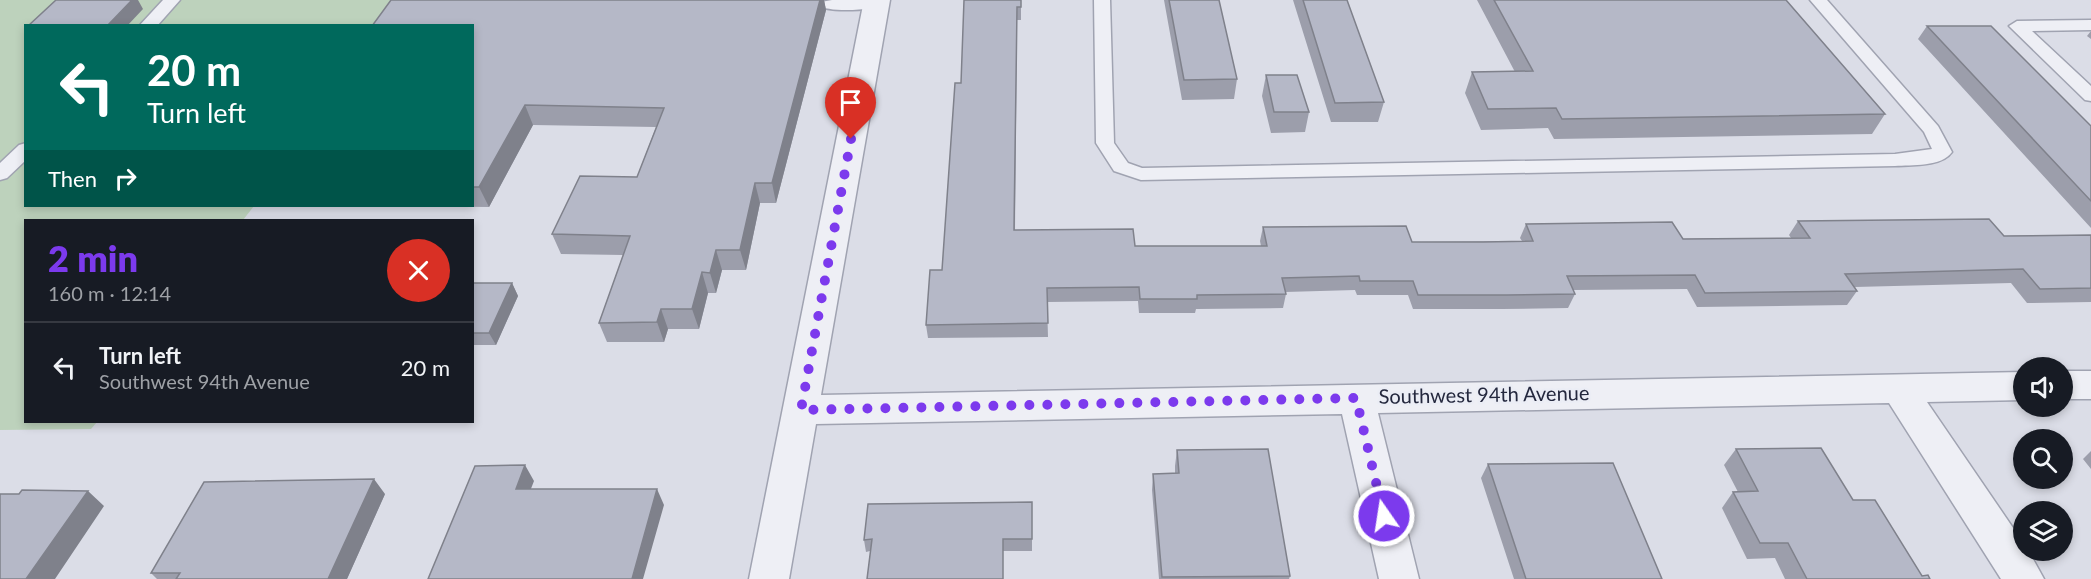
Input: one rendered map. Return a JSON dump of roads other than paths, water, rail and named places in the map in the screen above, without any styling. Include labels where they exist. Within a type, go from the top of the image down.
[{"type":"street","points":[[769,579],[877,2]]},
{"type":"street","points":[[2073,385],[2091,385]]},
{"type":"street","name":"Southwest 94th Avenue","points":[[801,410],[2013,386]]},
{"type":"street","points":[[1899,389],[2024,579]]},
{"type":"street","points":[[1356,398],[1399,579]]},
{"type":"lane","points":[[149,24],[172,0]]},
{"type":"lane","points":[[1102,0],[1105,142],[1121,167],[1141,174],[1895,160],[1931,157],[1943,152],[1932,130],[1818,0]]},
{"type":"lane","points":[[827,5],[877,2]]},
{"type":"lane","points":[[2091,25],[2018,26],[2091,96]]},
{"type":"lane","points":[[0,174],[24,151]]}]
